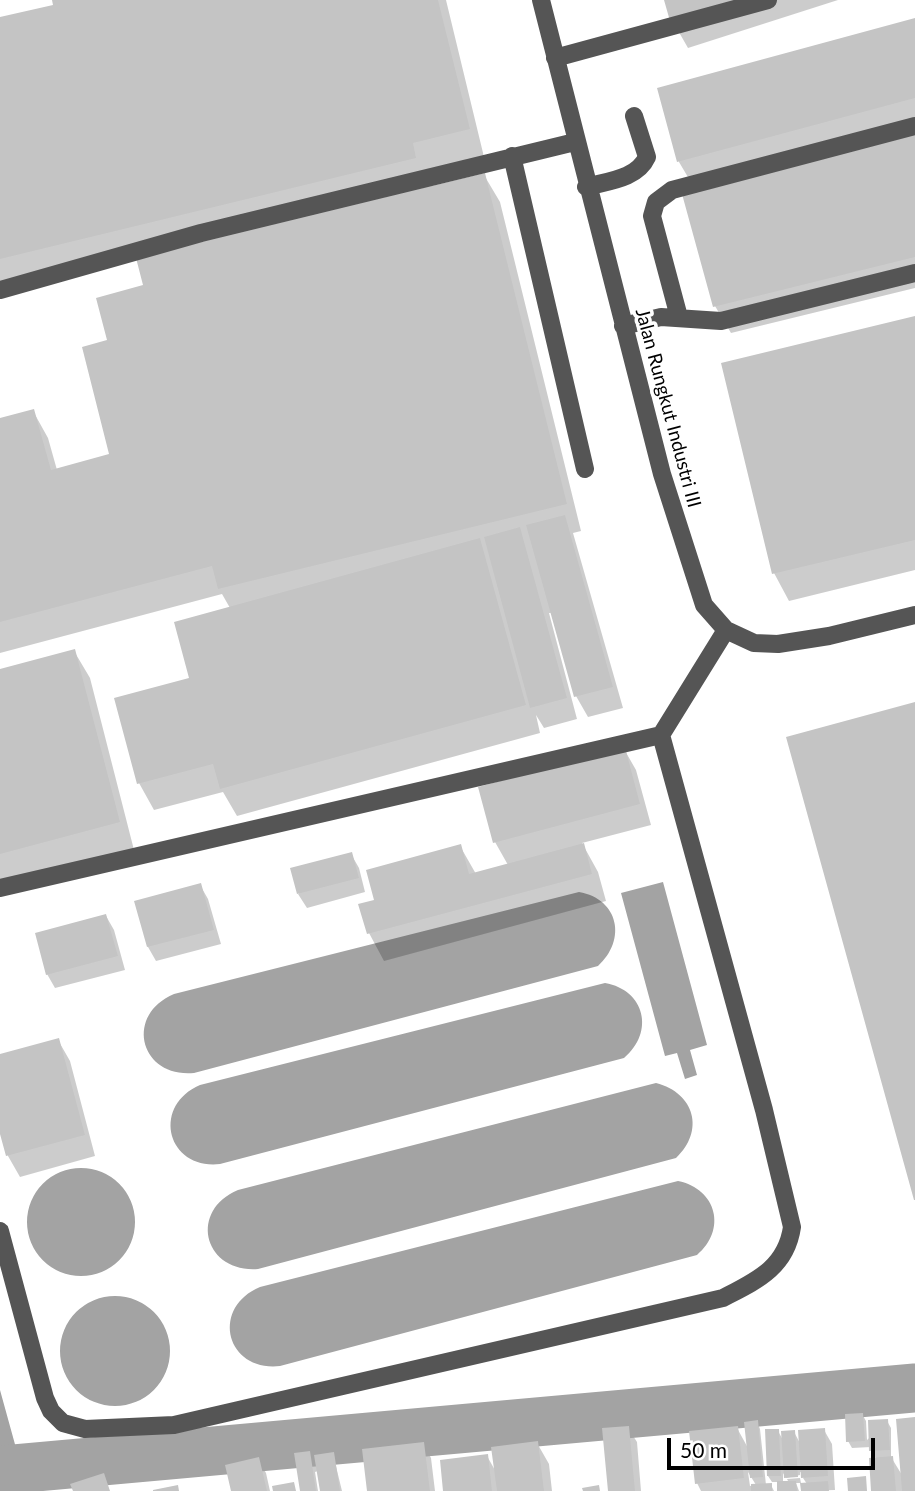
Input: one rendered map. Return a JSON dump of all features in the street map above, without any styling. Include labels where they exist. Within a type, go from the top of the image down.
[{"type":"street","name":"Jalan Rungkut Industri III","points":[[541,0],[586,187],[662,474],[704,605],[726,630],[754,643],[778,644],[829,636],[915,615]]},
{"type":"street","points":[[555,58],[768,0]]},
{"type":"street","points":[[586,187],[621,177],[643,165],[647,157],[634,116]]},
{"type":"street","points":[[679,317],[652,216],[656,202],[672,190],[915,126]]},
{"type":"street","points":[[0,290],[201,233],[575,142]]},
{"type":"street","points":[[512,156],[585,469]]},
{"type":"street","points":[[623,326],[661,317],[721,321],[915,273]]},
{"type":"street","points":[[0,888],[661,734],[726,630]]},
{"type":"street","points":[[0,1231],[45,1398],[51,1411],[63,1423],[85,1430],[174,1425],[262,1407],[723,1297],[766,1276],[782,1258],[789,1244],[792,1227],[764,1110],[661,734]]},
{"type":"shaded area","points":[[663,882],[707,1045],[690,1050],[697,1075],[685,1079],[677,1053],[665,1056],[621,893]]},
{"type":"shaded area","points":[[579,892],[603,903],[614,922],[613,944],[598,966],[194,1073],[176,1072],[161,1066],[151,1056],[145,1043],[144,1030],[148,1016],[158,1004],[174,994]]},
{"type":"shaded area","points":[[605,983],[619,987],[629,994],[641,1013],[640,1036],[634,1048],[624,1058],[220,1164],[202,1163],[188,1157],[177,1147],[172,1135],[171,1121],[175,1107],[185,1095],[200,1085]]},
{"type":"shaded area","points":[[656,1083],[680,1095],[692,1114],[691,1136],[676,1158],[258,1269],[240,1268],[225,1261],[215,1251],[209,1239],[208,1225],[212,1212],[222,1200],[238,1190]]},
{"type":"shaded area","points":[[81,1168],[102,1172],[119,1184],[131,1201],[135,1222],[131,1243],[119,1260],[102,1272],[81,1276],[60,1272],[43,1260],[31,1243],[27,1222],[31,1201],[43,1184],[60,1172]]},
{"type":"shaded area","points":[[678,1181],[702,1192],[713,1212],[712,1234],[697,1255],[280,1366],[262,1365],[247,1359],[237,1349],[231,1337],[230,1323],[234,1309],[244,1297],[260,1287]]},
{"type":"shaded area","points":[[115,1296],[136,1300],[154,1312],[166,1330],[170,1351],[166,1372],[154,1390],[136,1402],[115,1406],[94,1402],[76,1390],[64,1372],[60,1351],[64,1330],[76,1312],[94,1300]]},
{"type":"shaded area","points":[[0,1390],[24,1477],[27,1491],[0,1491]]},
{"type":"building","points":[[52,0],[438,0],[470,129],[413,143],[416,158],[0,259],[0,17],[53,5]]},
{"type":"building","points":[[664,0],[735,0],[670,21]]},
{"type":"building","points":[[915,18],[915,98],[677,162],[657,88]]},
{"type":"building","points":[[915,132],[915,257],[713,307],[682,194]]},
{"type":"building","points":[[485,173],[567,504],[218,589],[212,566],[0,622],[0,418],[34,409],[51,470],[109,454],[82,347],[107,340],[96,298],[143,285],[136,258]]},
{"type":"building","points":[[915,316],[915,540],[772,574],[721,363]]},
{"type":"building","points":[[565,515],[613,687],[574,697],[526,525]]},
{"type":"building","points":[[520,527],[567,698],[530,708],[484,537]]},
{"type":"building","points":[[480,538],[526,705],[220,789],[213,764],[137,784],[114,698],[189,678],[174,622]]},
{"type":"building","points":[[75,649],[120,822],[0,854],[0,669]]},
{"type":"building","points":[[915,702],[915,1200],[914,1200],[786,737]]},
{"type":"building","points":[[625,747],[640,804],[493,843],[478,787]]},
{"type":"building","points":[[584,843],[592,874],[367,934],[358,904],[374,900],[366,870],[461,844],[469,874]]},
{"type":"building","points":[[352,852],[359,878],[297,894],[290,868]]},
{"type":"building","points":[[201,883],[214,930],[147,947],[134,901]]},
{"type":"building","points":[[106,914],[118,956],[46,975],[35,933]]},
{"type":"building","points":[[59,1038],[85,1135],[6,1156],[0,1134],[0,1054]]},
{"type":"building","points":[[863,1413],[865,1441],[846,1442],[845,1414]]},
{"type":"building","points":[[915,1417],[915,1491],[902,1491],[896,1419]]},
{"type":"building","points":[[888,1419],[890,1450],[869,1451],[868,1420]]},
{"type":"building","points":[[758,1420],[763,1477],[750,1478],[744,1422]]},
{"type":"building","points":[[629,1426],[635,1491],[608,1491],[602,1428]]},
{"type":"building","points":[[738,1426],[744,1478],[695,1484],[689,1431]]},
{"type":"building","points":[[825,1428],[828,1476],[801,1478],[798,1430]]},
{"type":"building","points":[[765,1429],[779,1429],[781,1476],[767,1476]]},
{"type":"building","points":[[795,1430],[798,1477],[784,1478],[781,1431]]},
{"type":"building","points":[[538,1441],[544,1491],[497,1491],[491,1447]]},
{"type":"building","points":[[424,1442],[430,1491],[367,1491],[362,1449]]},
{"type":"building","points":[[310,1451],[316,1491],[300,1491],[294,1453]]},
{"type":"building","points":[[334,1452],[340,1491],[320,1491],[314,1455]]},
{"type":"building","points":[[488,1454],[492,1491],[443,1491],[440,1460]]},
{"type":"building","points":[[893,1456],[896,1491],[871,1491],[869,1458]]},
{"type":"building","points":[[259,1457],[267,1491],[231,1491],[225,1465]]},
{"type":"building","points":[[104,1473],[110,1491],[73,1491],[70,1484]]},
{"type":"building","points":[[866,1476],[867,1491],[848,1491],[847,1478]]},
{"type":"building","points":[[777,1481],[796,1481],[797,1491],[777,1491]]},
{"type":"building","points":[[828,1481],[829,1491],[801,1491],[800,1483]]},
{"type":"building","points":[[294,1482],[296,1491],[273,1491],[272,1486]]},
{"type":"building","points":[[772,1483],[772,1491],[751,1491],[751,1484]]},
{"type":"building","points":[[178,1485],[179,1491],[153,1491],[153,1490]]},
{"type":"building","points":[[599,1485],[600,1491],[583,1491],[582,1488]]},
{"type":"waterway","points":[[3,1470],[915,1388]]}]
